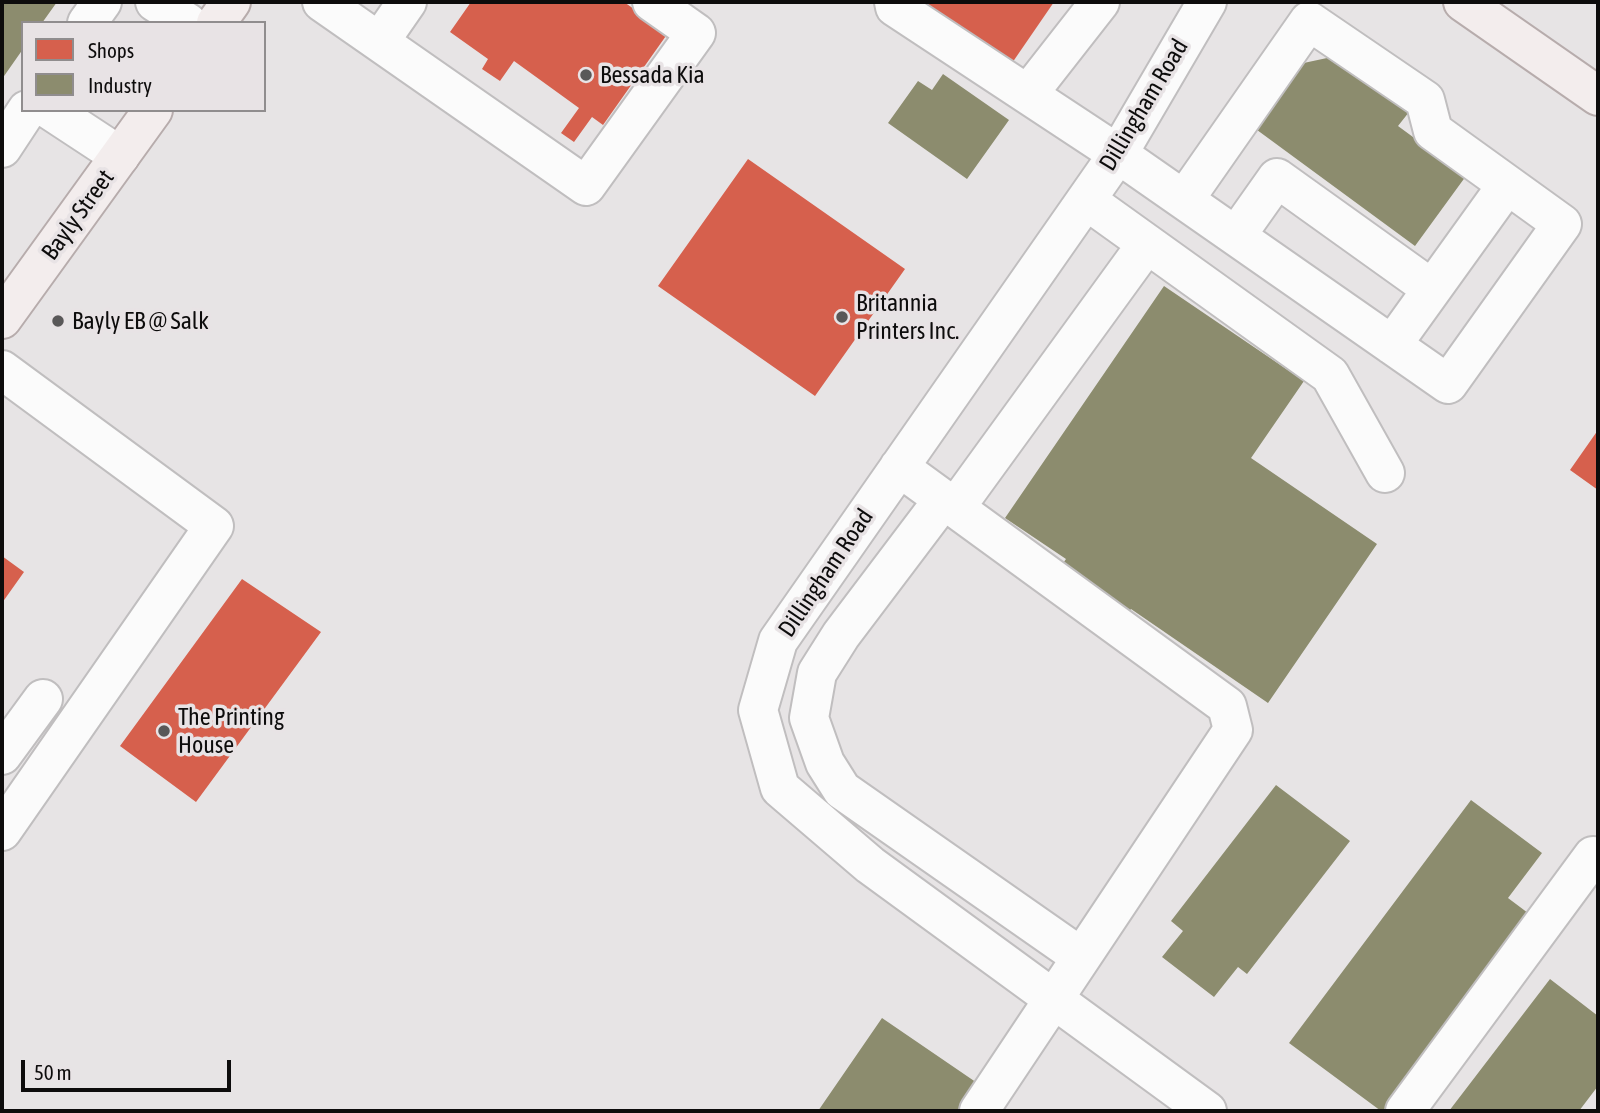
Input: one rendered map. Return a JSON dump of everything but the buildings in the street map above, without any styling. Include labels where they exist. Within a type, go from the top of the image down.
[{"type":"main road","points":[[217,21],[231,2]]},
{"type":"main road","points":[[1463,2],[1598,96]]},
{"type":"main road","name":"Bayly Street","points":[[2,319],[152,112]]},
{"type":"street","points":[[88,21],[102,2]]},
{"type":"street","points":[[155,2],[185,21]]},
{"type":"street","points":[[322,2],[586,186],[696,33],[652,2]]},
{"type":"street","points":[[380,41],[407,2]]},
{"type":"street","points":[[894,2],[895,7],[1118,154],[1184,200],[1236,236],[1448,384],[1562,223],[1433,131],[1425,100],[1309,21],[1184,200]]},
{"type":"street","points":[[1028,94],[1100,2]]},
{"type":"street","name":"Dillingham Road","points":[[1190,8],[1118,154],[778,641],[758,710],[780,788],[870,865],[1207,1111]]},
{"type":"street","points":[[2,148],[26,112]]},
{"type":"street","points":[[53,112],[120,156]]},
{"type":"street","points":[[1236,236],[1277,178],[1432,289]]},
{"type":"street","points":[[1392,345],[1507,185]]},
{"type":"street","points":[[1086,200],[1330,375],[1384,473]]},
{"type":"street","points":[[1081,957],[842,790],[825,763],[809,718],[817,673],[841,635],[949,504],[1146,245]]},
{"type":"street","points":[[2,370],[214,526],[2,831]]},
{"type":"street","points":[[899,467],[1227,706],[1233,730],[979,1111]]},
{"type":"street","points":[[2,755],[43,699]]},
{"type":"street","points":[[1405,1111],[1593,856],[1598,858]]},
{"type":"place","name":"Bessada Kia","points":[[586,75]]},
{"type":"place","name":"Britannia Printers Inc.","points":[[842,317]]},
{"type":"place","name":"Bayly EB @ Salk","points":[[58,321]]},
{"type":"place","name":"The Printing House","points":[[164,731]]}]
